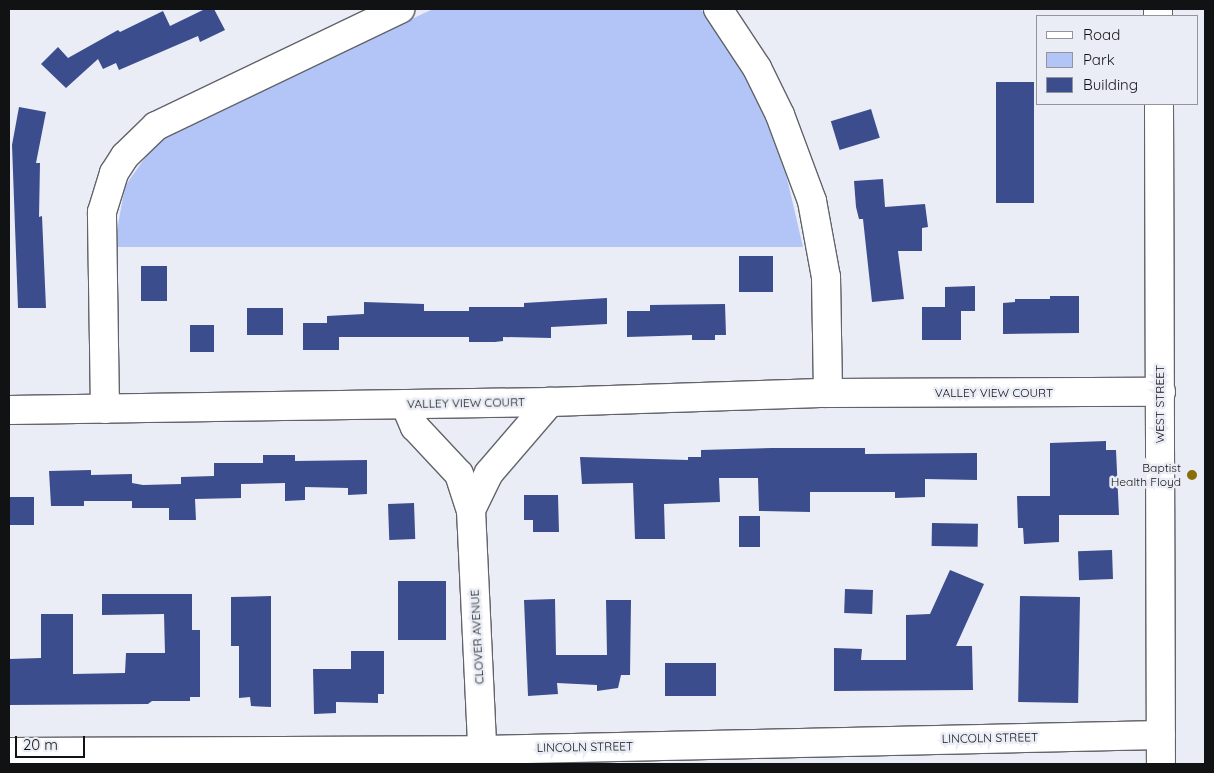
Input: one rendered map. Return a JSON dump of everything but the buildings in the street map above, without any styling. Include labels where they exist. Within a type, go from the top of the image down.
[{"type":"street","points":[[105,409],[102,212],[114,173],[125,156],[156,126],[400,9]]},
{"type":"street","points":[[718,9],[757,68],[780,114],[812,201],[826,277],[828,393]]},
{"type":"street","name":"WEST STREET","points":[[1159,105],[1161,764]]},
{"type":"street","name":"VALLEY VIEW COURT","points":[[9,410],[550,402],[828,393],[1160,392]]},
{"type":"street","points":[[471,510],[489,474],[550,402]]},
{"type":"street","points":[[405,404],[415,427],[459,474],[471,510]]},
{"type":"street","name":"CLOVER AVENUE","points":[[471,510],[483,757]]},
{"type":"street","name":"LINCOLN STREET","points":[[9,752],[483,757],[1161,736]]},
{"type":"green space","points":[[433,9],[700,9],[708,16],[748,81],[782,157],[803,247],[114,247],[125,186],[154,145],[198,119]]},
{"type":"place","name":"Baptist Health Floyd","points":[[1192,475]]}]
